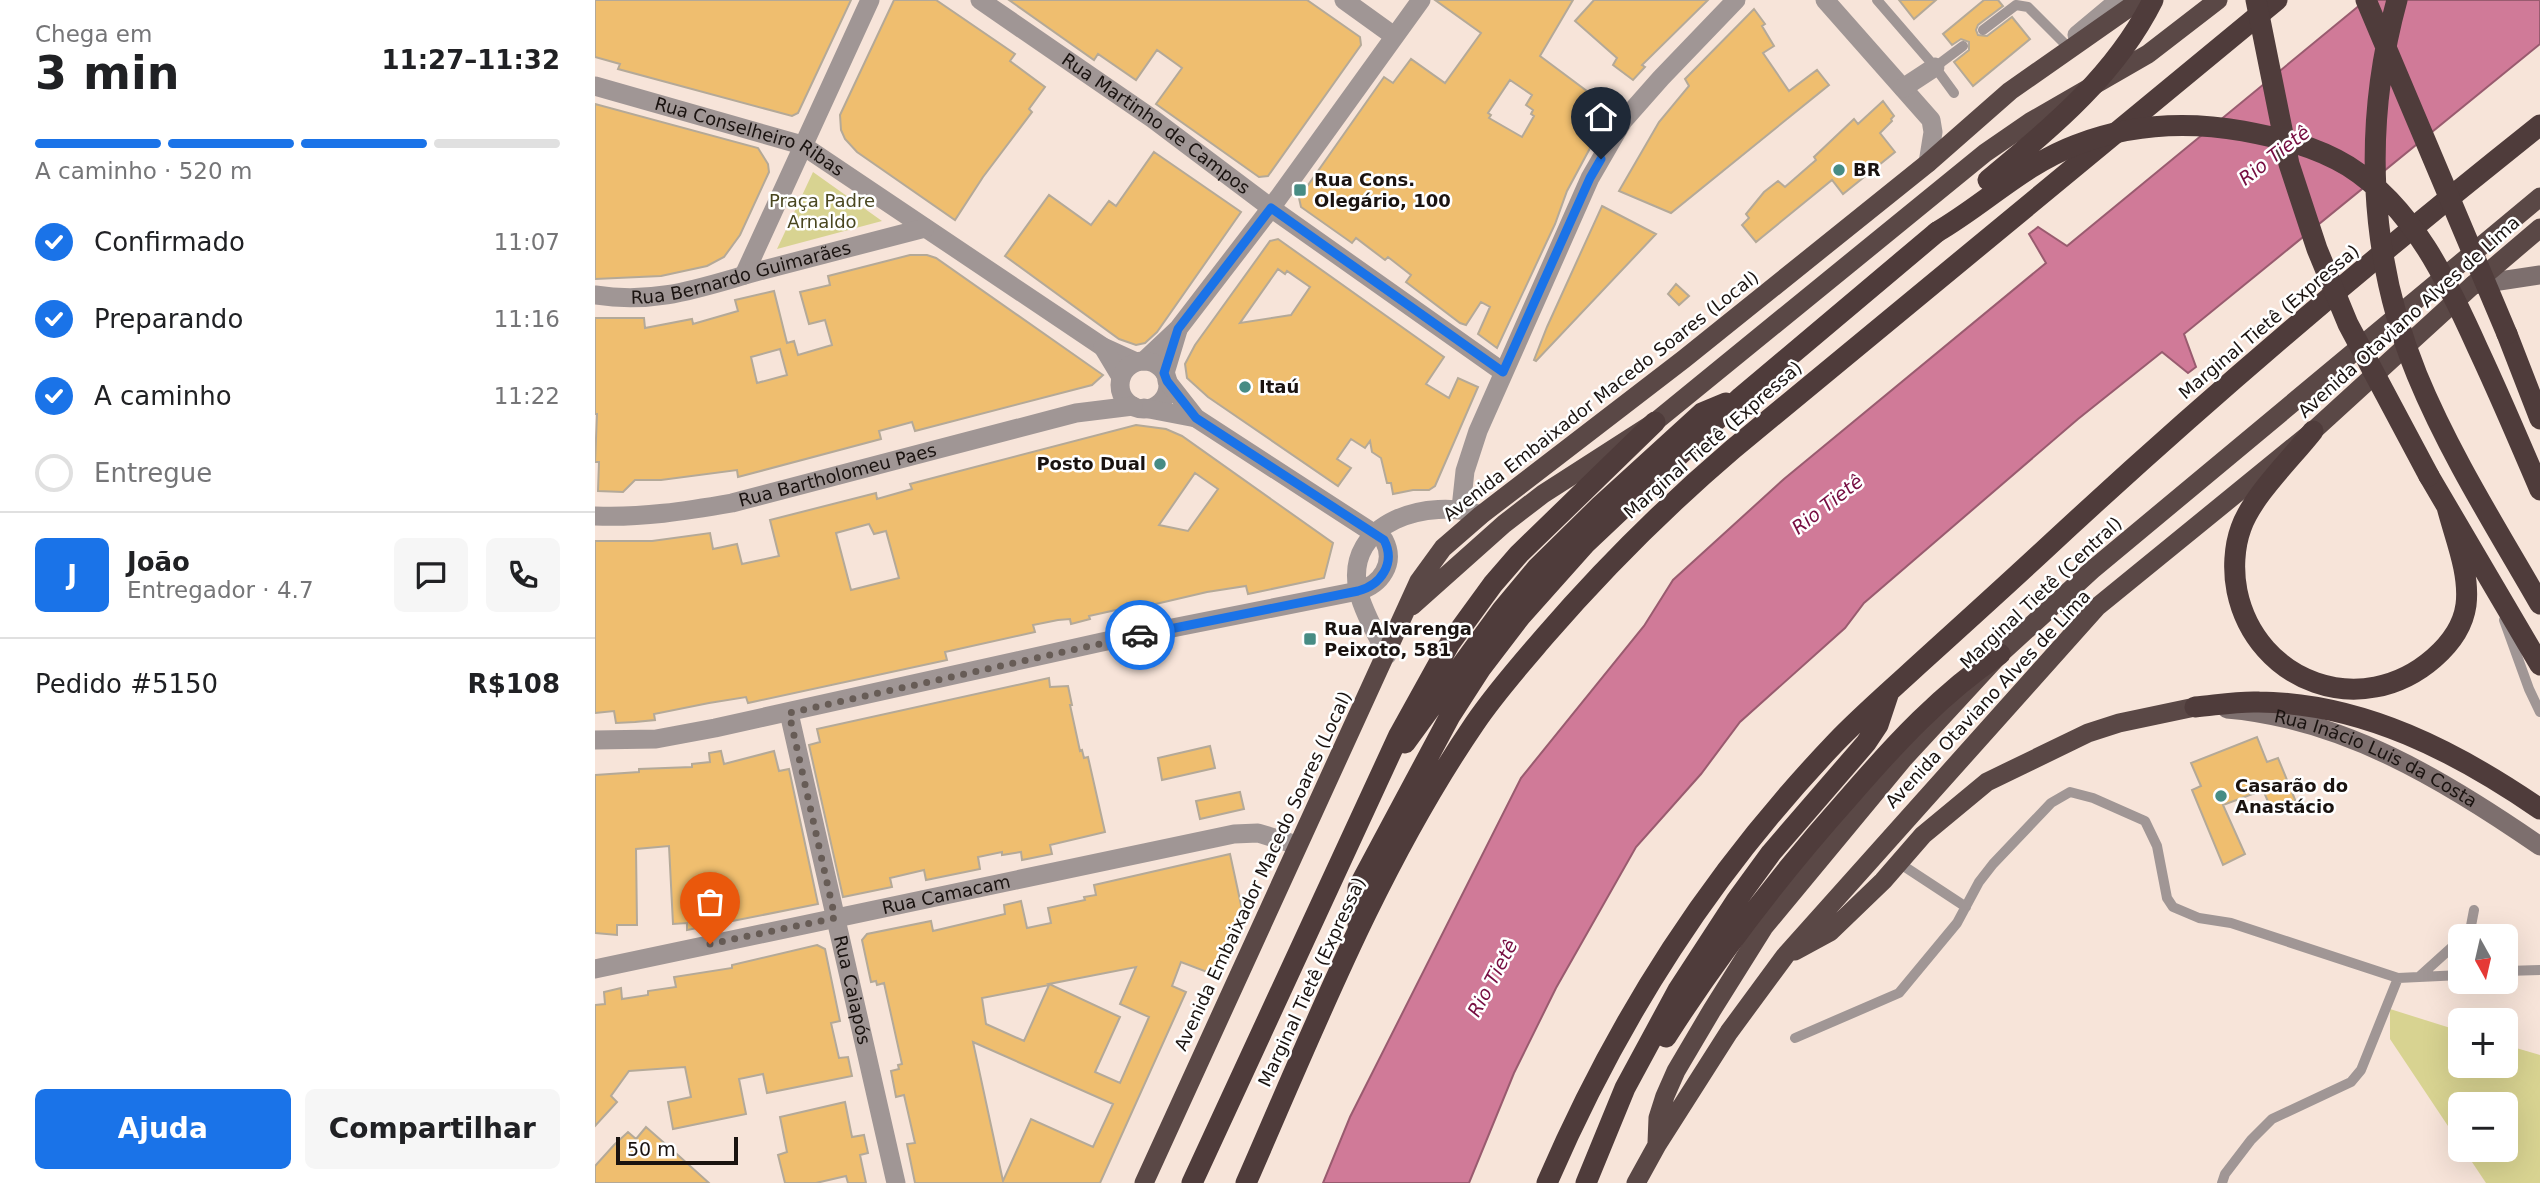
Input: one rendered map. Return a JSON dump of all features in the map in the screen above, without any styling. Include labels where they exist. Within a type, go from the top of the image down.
[{"type":"highway","name":"Avenida Embaixador Macedo Soares (Local)","points":[[1144,1183],[1419,581],[1443,548],[1481,515],[1684,359],[1928,163],[2010,91],[2140,0]]},
{"type":"highway","points":[[1937,232],[1953,210],[2053,126],[2090,91],[2127,45],[2153,0]]},
{"type":"highway","points":[[1192,1183],[1380,774],[1431,673],[1493,584],[1549,522],[1655,422],[1994,146],[2029,122],[2148,54],[2218,0]]},
{"type":"highway","points":[[2256,0],[2289,164],[2317,249],[2348,324],[2429,476],[2540,665]]},
{"type":"highway","name":"Marginal Tietê (Expressa)","points":[[1246,1183],[1358,927],[1428,797],[1476,721],[1510,677],[1588,587],[1682,492],[2277,0]]},
{"type":"highway","points":[[2366,0],[2507,334],[2540,419]]},
{"type":"highway","points":[[2397,0],[2382,66],[2374,132],[2377,206],[2392,300],[2417,373],[2436,417],[2540,604]]},
{"type":"highway","points":[[1358,927],[1358,888],[1450,716],[1481,668],[1520,617],[1586,542],[1741,397],[1937,232],[1961,218],[2014,177],[2075,145],[2121,132],[2161,125],[2197,125],[2289,139],[2348,166],[2373,186],[2417,234],[2434,258],[2498,392],[2540,490]]},
{"type":"highway","name":"Marginal Tietê (Expressa)","points":[[1547,1183],[1614,1041],[1651,980],[1709,893],[1763,823],[1838,740],[2116,483],[2262,355],[2540,125]]},
{"type":"highway","name":"Marginal Tietê (Central)","points":[[1657,1144],[1658,1118],[1676,1071],[1711,1010],[1765,927],[1904,758],[2000,654],[2092,569],[2540,197]]},
{"type":"highway","name":"Avenida Otaviano Alves de Lima","points":[[1636,1183],[1657,1144],[1729,1032],[1785,956],[2097,607],[2313,431],[2473,285],[2540,228]]},
{"type":"highway","points":[[1380,774],[1416,730],[1501,610],[1537,568],[1702,413],[1741,397]]},
{"type":"highway","points":[[1407,610],[1495,532],[1543,494],[1655,422]]},
{"type":"highway","points":[[2313,431],[2250,508],[2240,529],[2235,556],[2235,582],[2241,608],[2252,632],[2267,652],[2286,668],[2308,680],[2331,687],[2357,690],[2386,686],[2409,677],[2448,645],[2460,626],[2466,606],[2466,594],[2461,557],[2447,507]]},
{"type":"highway","points":[[1625,1088],[1644,1076],[1678,1019],[1744,924],[1823,826],[1902,737],[1974,671],[2000,654]]},
{"type":"highway","points":[[1586,1183],[1625,1088],[1678,990],[1771,853],[1866,743],[1878,725],[1888,692]]},
{"type":"highway","points":[[1785,956],[1831,932],[1883,881],[1923,835],[1987,782],[2088,733],[2119,723],[2196,707],[2258,701],[2295,704],[2339,711],[2381,723],[2478,769],[2540,809]]},
{"type":"main road","points":[[2473,285],[2540,275]]},
{"type":"main road","name":"Rua Inácio Luis da Costa","points":[[2196,707],[2241,710],[2310,724],[2340,735],[2396,758],[2452,787],[2540,846]]},
{"type":"street","points":[[744,275],[870,0]]},
{"type":"street","name":"Rua Martinho de Campos","points":[[980,0],[1164,127],[1271,208],[1503,372]]},
{"type":"street","points":[[1344,0],[1394,36]]},
{"type":"street","points":[[1140,362],[1178,329],[1271,208],[1421,0]]},
{"type":"street","points":[[1461,508],[1465,471],[1478,431],[1590,178],[1623,121],[1736,0]]},
{"type":"street","points":[[2037,72],[2065,44],[2119,0]]},
{"type":"street","points":[[1829,2],[1926,113],[1933,126],[1928,163]]},
{"type":"street","points":[[1903,88],[1935,67]]},
{"type":"street","name":"Rua Conselheiro Ribas","points":[[595,86],[802,145],[1103,347],[1140,362]]},
{"type":"street","name":"Rua Bernardo Guimarães","points":[[595,295],[617,299],[643,299],[709,287],[744,275],[925,228]]},
{"type":"street","points":[[1138,407],[1159,403],[1167,389],[1166,377],[1178,329]]},
{"type":"street","name":"Rua Conselheiro Ribas","points":[[1103,347],[1121,380]]},
{"type":"street","points":[[595,740],[656,739],[789,713],[1102,642],[1371,588],[1384,575],[1388,547],[1384,540],[1196,418],[1156,364],[1140,362],[1130,365],[1121,380],[1123,397],[1138,407],[1196,418]]},
{"type":"street","name":"Rua Bartholomeu Paes","points":[[1076,413],[1121,380]]},
{"type":"street","name":"Rua Bartholomeu Paes","points":[[595,516],[668,513],[732,503],[1076,413],[1138,407]]},
{"type":"street","points":[[1387,655],[1358,591],[1360,558],[1374,534],[1396,518],[1413,512],[1461,508],[1481,515]]},
{"type":"street","name":"Rua Caiapós","points":[[789,713],[896,1183]]},
{"type":"street","name":"Rua Camacam","points":[[600,965],[1234,834],[1258,833],[1297,845]]},
{"type":"lane","points":[[1877,0],[1954,93]]},
{"type":"lane","points":[[1983,30],[2016,5],[2028,7],[2065,44]]},
{"type":"lane","points":[[1935,67],[1963,46]]},
{"type":"lane","points":[[2490,580],[2529,689],[2540,712]]},
{"type":"lane","points":[[1795,1038],[1899,993],[1957,923],[1979,882],[1993,864],[2051,803],[2070,792],[2093,798],[2145,821],[2157,846],[2167,898],[2173,907],[2199,918],[2231,923],[2398,978],[2448,977]]},
{"type":"lane","points":[[1899,863],[1966,907]]},
{"type":"lane","points":[[2471,924],[2474,910]]},
{"type":"lane","points":[[2420,976],[2448,951]]},
{"type":"lane","points":[[2518,971],[2540,970]]},
{"type":"lane","points":[[2222,1183],[2225,1174],[2251,1140],[2272,1119],[2351,1082],[2361,1070],[2398,978]]},
{"type":"green space","name":"Praça Padre Arnaldo","points":[[813,172],[882,221],[777,249]]},
{"type":"green space","points":[[2390,1009],[2448,1027],[2448,1078],[2518,1078],[2518,1049],[2540,1055],[2540,1183],[2486,1183],[2472,1162],[2518,1162],[2518,1092],[2448,1092],[2448,1126],[2390,1039]]},
{"type":"water","name":"Rio Tietê","points":[[2366,0],[2540,0],[2540,44],[2184,334],[2196,367],[2188,373],[2162,352],[2078,419],[1864,603],[1845,628],[1740,722],[1701,774],[1636,847],[1556,988],[1514,1073],[1469,1183],[1323,1183],[1350,1117],[1521,778],[1644,626],[1673,580],[1784,479],[2046,263],[2029,234],[2038,227],[2067,246]]},
{"type":"building","points":[[595,0],[851,0],[798,113],[792,116],[618,69],[620,64],[595,57]]},
{"type":"building","points":[[894,0],[936,0],[1015,54],[1010,61],[1045,87],[1029,109],[1032,112],[983,177],[955,220],[857,152],[841,130],[840,115]]},
{"type":"building","points":[[1009,0],[1307,0],[1360,37],[1361,45],[1268,176],[1259,177],[1156,104],[1182,68],[1157,50],[1136,80],[1098,54],[1094,60]]},
{"type":"building","points":[[1435,0],[1573,0],[1540,56],[1611,109],[1567,191],[1555,224],[1497,348],[1478,334],[1490,307],[1481,302],[1466,325],[1460,323],[1406,282],[1411,275],[1388,257],[1385,260],[1356,238],[1352,243],[1301,207],[1299,198],[1384,77],[1393,83],[1411,59],[1445,83],[1481,33]],"holes":[[[1510,80],[1532,95],[1526,105],[1533,110],[1531,114],[1534,116],[1522,137],[1489,118],[1491,115],[1488,113]]]},
{"type":"building","points":[[1594,0],[1708,0],[1642,65],[1645,67],[1633,80],[1613,65],[1617,58],[1575,21]]},
{"type":"building","points":[[1899,0],[1936,0],[1914,19]]},
{"type":"building","points":[[1984,0],[1998,0],[2003,6],[1978,25],[1978,35],[1987,36],[2012,17],[2030,39],[1973,86],[1954,62],[1969,50],[1969,42],[1961,39],[1952,45],[1943,34]]},
{"type":"building","points":[[1754,9],[1765,24],[1762,26],[1774,46],[1763,53],[1789,91],[1817,70],[1829,85],[1671,213],[1619,191],[1659,122],[1689,86],[1685,79]]},
{"type":"building","name":"BR","points":[[1883,101],[1894,116],[1880,133],[1895,152],[1843,194],[1832,180],[1756,242],[1742,225],[1749,218],[1746,214],[1764,192],[1778,181],[1785,187],[1816,160],[1814,157],[1854,119],[1858,124]]},
{"type":"building","points":[[595,104],[758,148],[768,164],[769,172],[740,235],[724,257],[707,266],[661,276],[595,279]]},
{"type":"building","points":[[1154,152],[1241,212],[1157,332],[1145,343],[1136,345],[1119,339],[1005,256],[1049,195],[1091,225],[1109,201],[1116,206]]},
{"type":"building","points":[[1602,206],[1656,234],[1536,361],[1534,360],[1547,327]]},
{"type":"building","points":[[1278,239],[1444,357],[1426,384],[1449,398],[1458,378],[1478,387],[1435,486],[1429,490],[1393,494],[1391,483],[1387,483],[1381,458],[1372,452],[1370,441],[1365,448],[1351,439],[1337,459],[1351,468],[1338,486],[1208,397],[1187,378],[1185,364],[1195,345],[1270,241]],"holes":[[[1278,269],[1285,274],[1287,271],[1310,287],[1291,315],[1240,323]]]},
{"type":"building","points":[[910,255],[936,258],[1103,375],[1092,385],[915,431],[912,422],[879,431],[881,439],[738,477],[737,470],[661,480],[635,480],[623,492],[598,491],[599,462],[595,462],[595,318],[644,318],[645,328],[692,319],[693,324],[738,311],[735,300],[774,291],[787,343],[794,341],[798,355],[832,345],[825,320],[809,324],[800,292],[830,285],[828,276]],"holes":[[[780,349],[787,375],[757,383],[751,357]]]},
{"type":"building","points":[[1676,284],[1689,296],[1679,305],[1668,294]]},
{"type":"building","points":[[1136,425],[1166,429],[1182,436],[1333,543],[1324,578],[1248,594],[1246,586],[1207,592],[1117,613],[1116,610],[1089,616],[1090,619],[1071,624],[1070,619],[1033,625],[1035,632],[945,652],[947,660],[748,703],[746,697],[709,703],[654,714],[655,720],[635,722],[616,723],[614,711],[595,713],[595,541],[652,541],[710,533],[713,549],[737,544],[742,564],[779,556],[770,520],[876,493],[877,499],[912,489],[910,484]],"holes":[[[1195,473],[1218,489],[1188,531],[1159,525]],[[869,524],[874,534],[886,531],[899,578],[851,590],[836,533]]]},
{"type":"building","points":[[1049,678],[1050,687],[1068,686],[1080,751],[1082,750],[1084,758],[1088,757],[1105,832],[1050,845],[1052,854],[1022,860],[1021,852],[1002,855],[1002,852],[978,857],[980,869],[926,880],[924,870],[890,878],[892,887],[843,897],[809,745],[820,742],[817,729]]},
{"type":"building","name":"Casarão do Anastácio","points":[[2257,737],[2267,762],[2278,758],[2296,802],[2273,813],[2263,790],[2223,805],[2245,854],[2223,865],[2192,790],[2201,786],[2191,763]]},
{"type":"building","points":[[1210,746],[1215,768],[1162,780],[1158,758]]},
{"type":"building","points":[[721,751],[724,764],[774,751],[779,771],[789,769],[818,904],[687,930],[687,923],[673,924],[669,846],[636,849],[637,925],[617,925],[617,935],[595,933],[595,775],[639,772],[639,769],[692,767],[692,764],[710,762],[709,753]]},
{"type":"building","points":[[1240,792],[1244,809],[1200,819],[1196,801]]},
{"type":"building","points":[[1230,854],[1243,914],[1215,975],[1181,962],[1172,986],[1186,992],[1100,1183],[915,1183],[907,1144],[915,1143],[904,1095],[896,1097],[891,1071],[899,1069],[898,1065],[902,1064],[884,983],[877,985],[876,981],[871,982],[862,940],[867,934],[931,921],[933,931],[1005,914],[1004,905],[1021,901],[1027,928],[1051,923],[1048,908],[1096,895],[1094,885]],"holes":[[[1136,967],[1120,1004],[1149,1017],[1120,1083],[1095,1072],[1120,1017],[1049,984]],[[1049,985],[1024,1041],[986,1024],[982,998]],[[973,1042],[1113,1104],[1093,1147],[1031,1119],[1003,1181]]]},
{"type":"building","points":[[817,945],[825,949],[840,1021],[831,1023],[839,1058],[848,1057],[852,1076],[767,1093],[763,1074],[739,1079],[746,1114],[673,1129],[668,1102],[691,1097],[685,1067],[629,1071],[611,1096],[617,1102],[595,1126],[595,1005],[605,1004],[604,992],[621,988],[622,999],[648,995],[648,991],[676,987],[674,977],[732,968],[732,965]]},
{"type":"building","points":[[845,1102],[852,1137],[864,1135],[868,1153],[860,1155],[866,1183],[848,1183],[846,1176],[816,1183],[785,1183],[778,1155],[787,1152],[780,1117]]},
{"type":"building","points":[[646,1127],[709,1183],[595,1183],[595,1166],[614,1145],[628,1132],[636,1139]]},
{"type":"way so far","points":[[710,944],[835,918],[789,713],[1140,635]]},
{"type":"place","name":"BR","points":[[1839,170]]},
{"type":"place","name":"Rua Cons. Olegário, 100","points":[[1300,190]]},
{"type":"place","name":"Itaú","points":[[1245,387]]},
{"type":"place","name":"Posto Dual","points":[[1160,464]]},
{"type":"place","name":"Rua Alvarenga Peixoto, 581","points":[[1310,639]]},
{"type":"place","name":"Casarão do Anastácio","points":[[2221,796]]},
{"type":"route","points":[[1140,635],[1371,588],[1384,575],[1388,547],[1384,540],[1196,418],[1167,381],[1164,373],[1178,329],[1271,208],[1503,372],[1601,159]]}]
